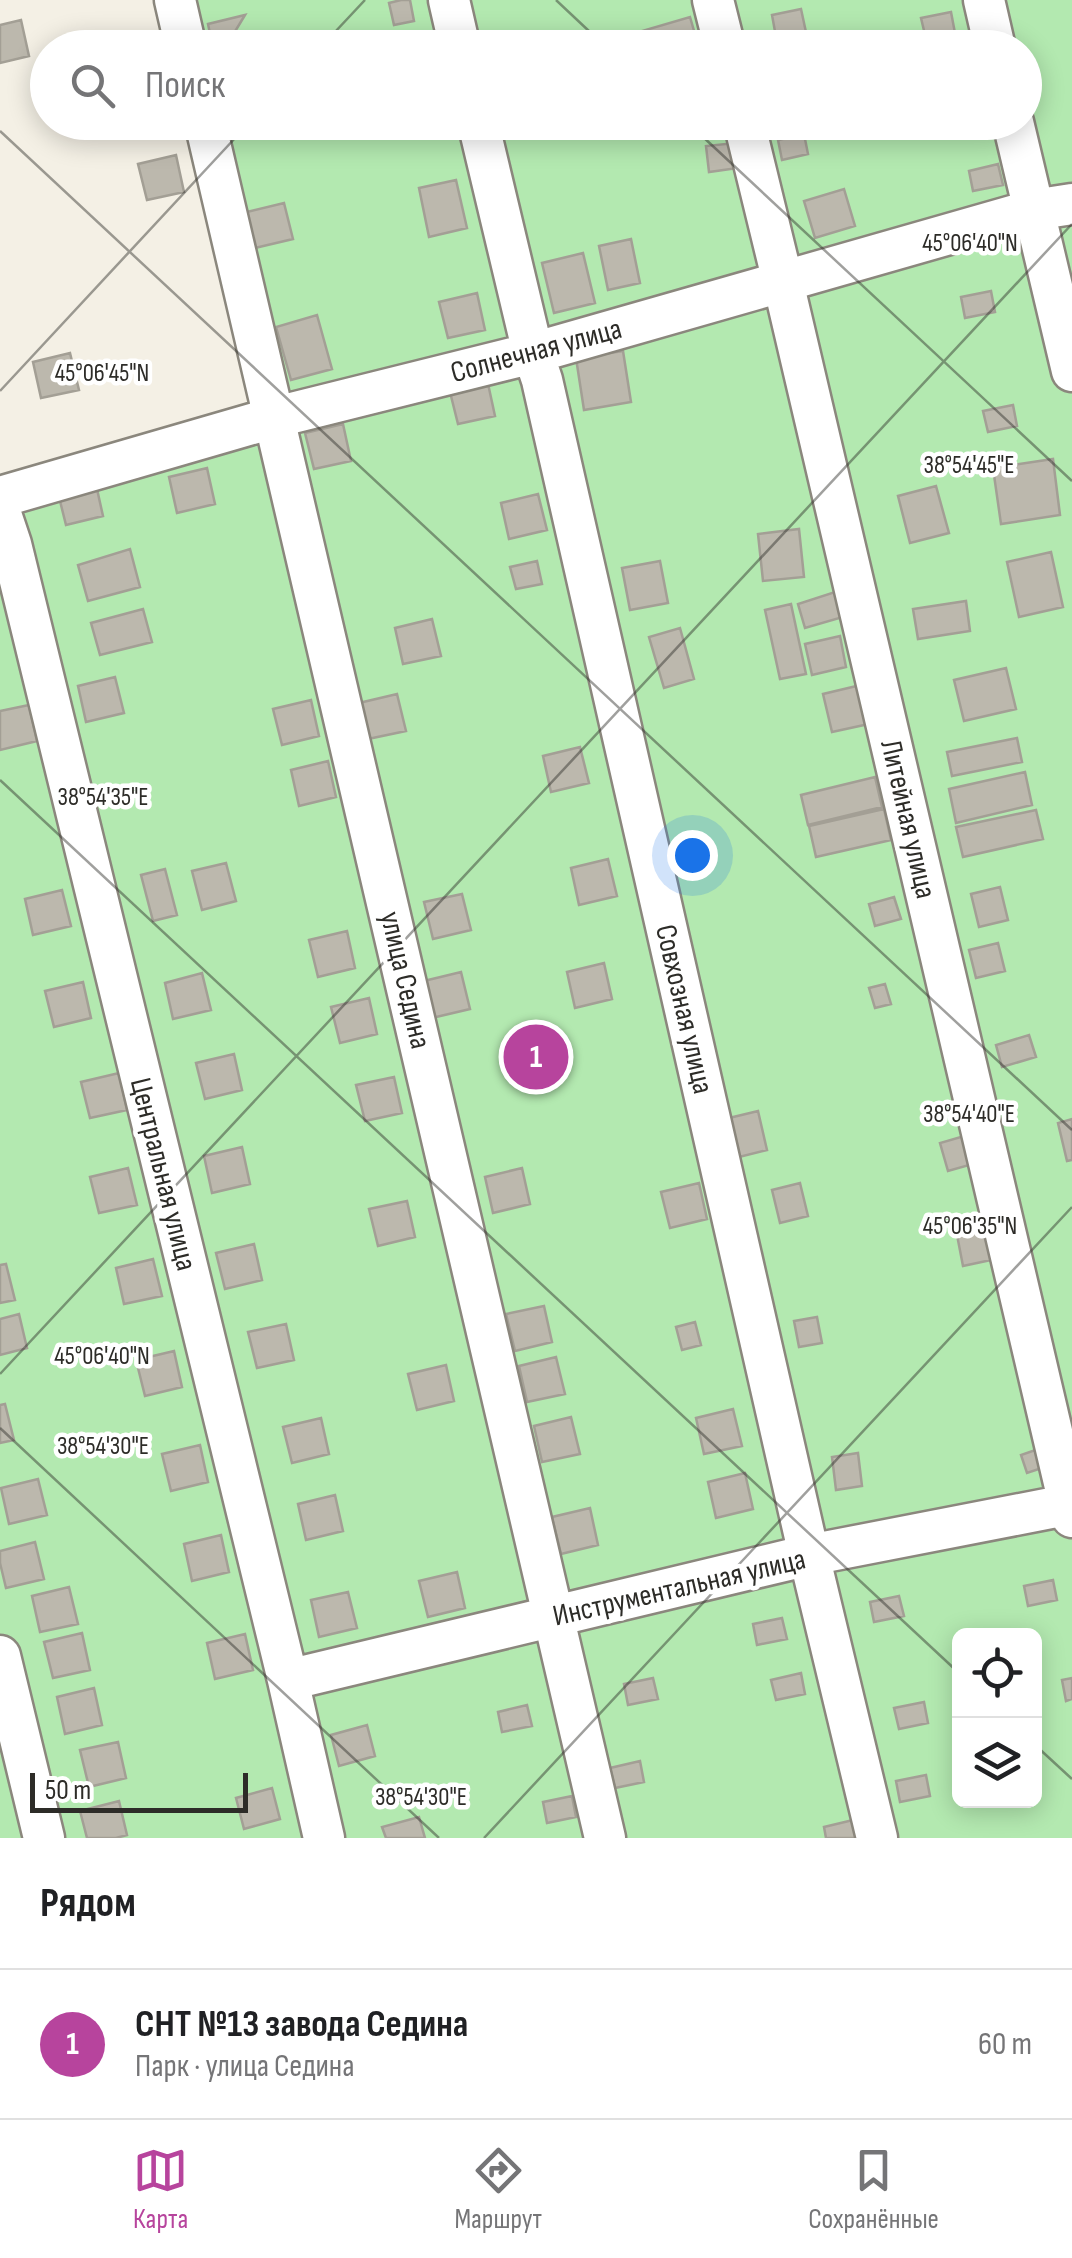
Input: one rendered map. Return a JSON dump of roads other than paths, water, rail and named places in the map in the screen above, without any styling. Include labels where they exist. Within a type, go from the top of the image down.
[{"type":"street","points":[[175,0],[182,30]]},
{"type":"street","points":[[449,0],[456,30]]},
{"type":"street","points":[[713,0],[720,30]]},
{"type":"street","points":[[984,0],[991,30]]},
{"type":"street","name":"улица Седина","points":[[208,140],[606,1838]]},
{"type":"street","name":"Совхозная улица","points":[[482,140],[542,380],[877,1838]]},
{"type":"street","name":"Литейная улица","points":[[748,140],[1071,1508]]},
{"type":"street","points":[[1021,140],[1053,207],[1072,371]]},
{"type":"street","name":"Солнечная улица","points":[[0,497],[276,417],[533,352],[1053,207]]},
{"type":"street","name":"Центральная улица","points":[[0,511],[30,621],[324,1838]]},
{"type":"street","name":"Инструментальная улица","points":[[288,1680],[809,1555],[1071,1508]]},
{"type":"street","points":[[0,1656],[44,1838]]},
{"type":"place","name":"СНТ №13 завода Седина","points":[[536,1057]]}]
